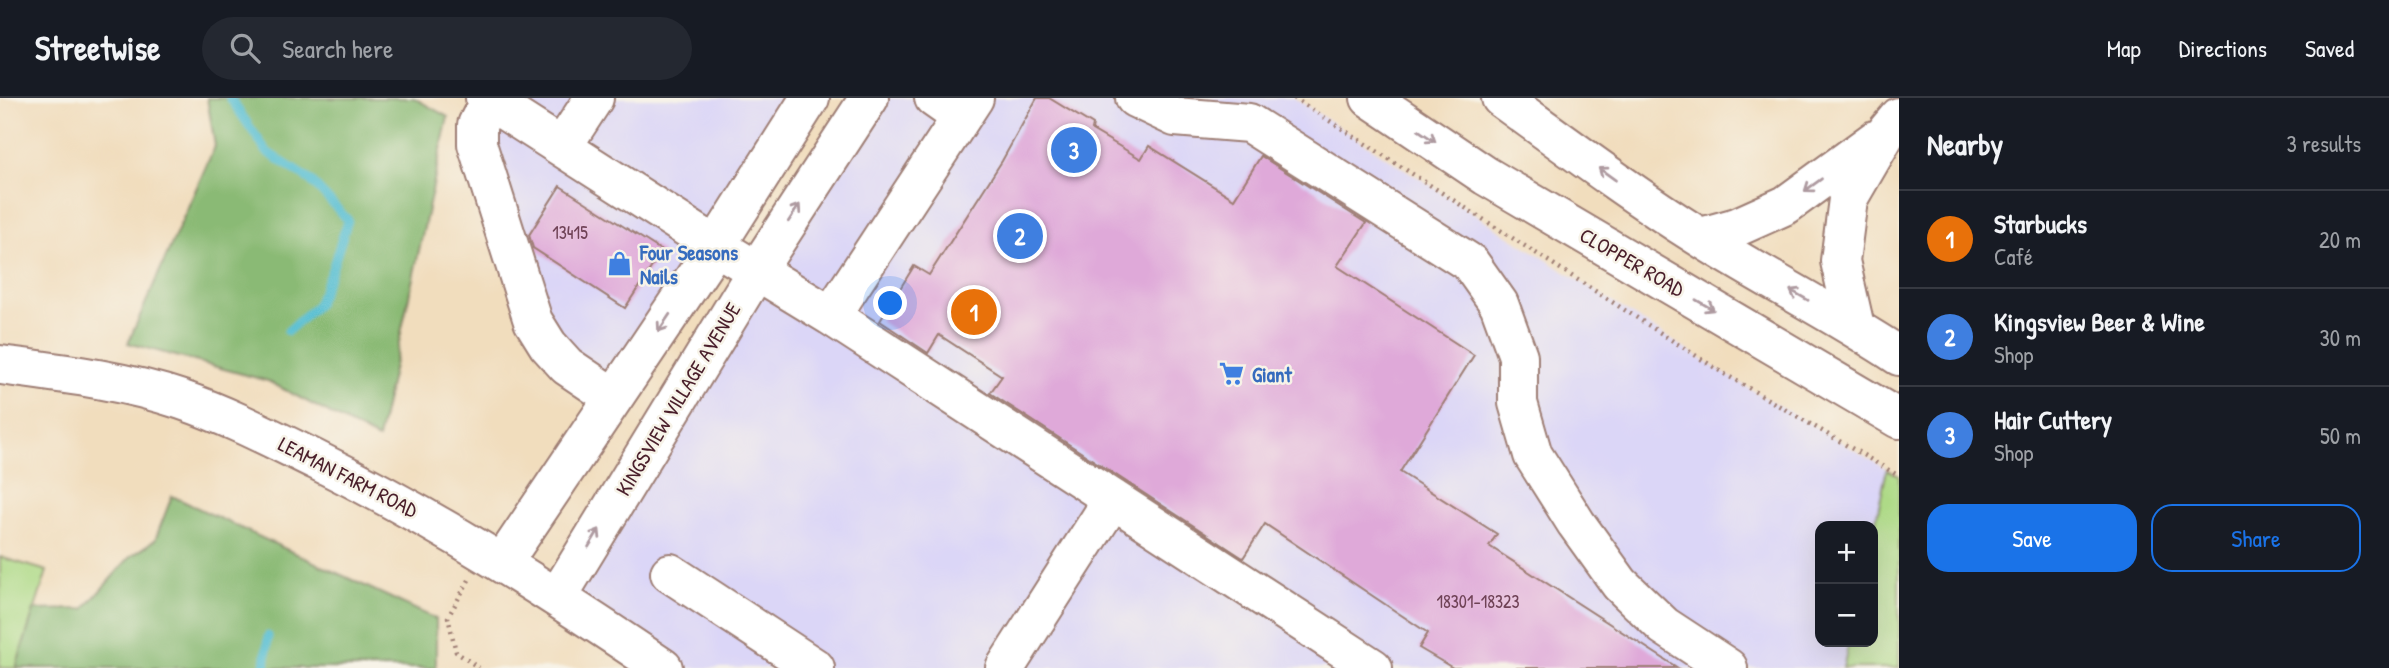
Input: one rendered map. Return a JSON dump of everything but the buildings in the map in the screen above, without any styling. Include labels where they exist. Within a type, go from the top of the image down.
[{"type":"street","points":[[562,147],[594,98]]},
{"type":"street","points":[[492,556],[614,397],[716,246],[810,98]]},
{"type":"street","name":"KINGSVIEW VILLAGE AVENUE","points":[[558,596],[757,270],[869,98]]},
{"type":"street","points":[[1135,98],[1175,117],[1249,123],[1470,263],[1499,304],[1518,356],[1518,403],[1533,455],[1576,523],[1620,584],[1664,626],[1728,668]]},
{"type":"street","name":"CLOPPER ROAD","points":[[1370,98],[1486,176],[1899,419]]},
{"type":"street","points":[[1501,98],[1644,201],[1899,356]]},
{"type":"street","points":[[614,397],[567,366],[548,345],[533,321],[477,144],[477,125],[487,100],[831,316],[1373,668]]},
{"type":"street","points":[[831,316],[956,104]]},
{"type":"street","points":[[1700,237],[1737,227],[1786,205],[1894,123]]},
{"type":"street","points":[[1854,327],[1840,261],[1847,199],[1894,123]]},
{"type":"street","name":"LEAMAN FARM ROAD","points":[[0,365],[103,379],[181,400],[246,425],[387,495],[492,556],[558,596],[663,668]]},
{"type":"street","points":[[1005,668],[1112,499]]},
{"type":"street","points":[[670,573],[815,668]]},
{"type":"path","points":[[1294,98],[1723,373],[1899,475]]},
{"type":"path","points":[[479,668],[456,652],[447,620],[465,589],[492,556]]},
{"type":"shaded area","points":[[485,98],[810,98],[613,397],[567,366],[477,144]]},
{"type":"shaded area","points":[[869,98],[1294,98],[1723,373],[1887,469],[1876,521],[1815,521],[1815,647],[1848,647],[1843,668],[663,668],[558,596]]},
{"type":"green space","points":[[207,98],[414,98],[448,117],[378,439],[268,381],[128,343],[215,146]]},
{"type":"green space","points":[[1887,469],[1899,476],[1899,668],[1843,668],[1848,647],[1878,647],[1878,521],[1876,521]]},
{"type":"green space","points":[[172,496],[436,619],[436,668],[16,668],[34,610],[84,609],[129,558],[155,540]]},
{"type":"green space","points":[[0,557],[47,571],[16,668],[0,668]]},
{"type":"waterway","points":[[230,98],[267,152],[310,180],[348,220],[317,305],[288,331]]},
{"type":"waterway","points":[[265,668],[268,636]]},
{"type":"place","name":"Hair Cuttery","points":[[1074,150]]},
{"type":"place","name":"Kingsview Beer & Wine","points":[[1020,236]]},
{"type":"place","name":"Four Seasons Nails","points":[[620,264]]},
{"type":"place","name":"Starbucks","points":[[974,312]]},
{"type":"place","name":"Giant","points":[[1232,374]]}]
